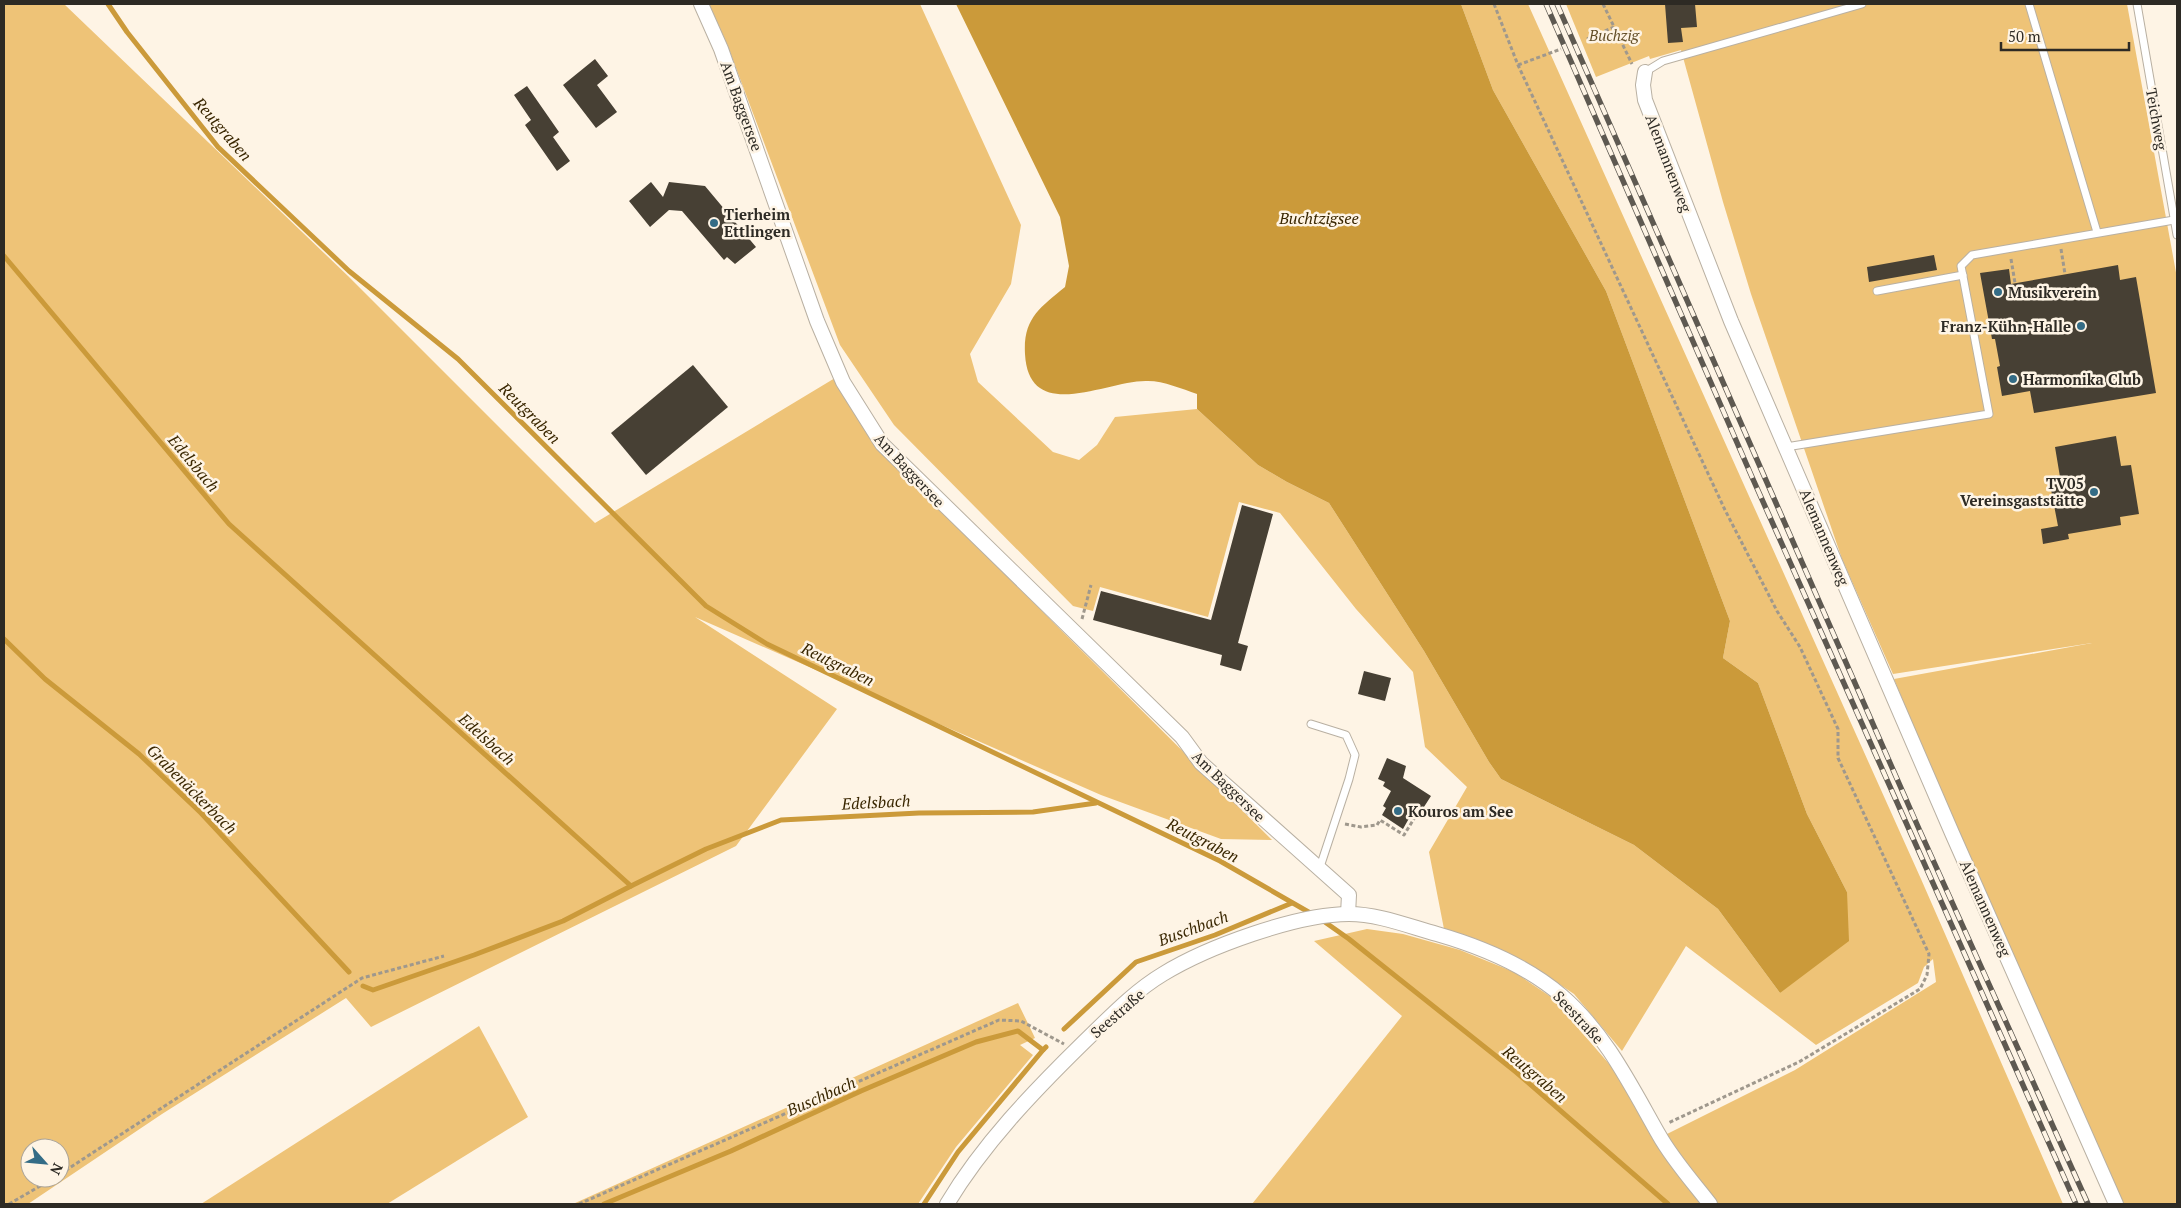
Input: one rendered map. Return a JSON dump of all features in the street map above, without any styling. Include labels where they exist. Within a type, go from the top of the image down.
[{"type":"street","name":"Am Baggersee","points":[[700,4],[721,49],[817,321],[843,382],[882,444],[1182,737],[1201,764],[1319,870]]},
{"type":"street","name":"Alemannenweg","points":[[1645,72],[1645,100],[1731,321],[1952,833],[2116,1204]]},
{"type":"street","points":[[1319,870],[1348,895],[1341,914]]},
{"type":"street","name":"Seestraße","points":[[947,1204],[961,1181],[990,1142],[1050,1076],[1119,1008],[1163,974],[1217,947],[1307,919],[1341,914],[1378,917],[1473,944],[1527,970],[1563,996],[1593,1028],[1624,1071],[1656,1129],[1680,1166],[1710,1204]]},
{"type":"lane","points":[[1645,72],[1663,61],[1862,4]]},
{"type":"lane","points":[[2029,4],[2096,232]]},
{"type":"lane","name":"Teichweg","points":[[2137,4],[2177,235]]},
{"type":"lane","points":[[1786,447],[1988,414],[1961,266],[1972,254],[2174,220]]},
{"type":"lane","points":[[1877,291],[1963,275]]},
{"type":"lane","points":[[1311,724],[1346,735],[1355,755],[1319,870]]},
{"type":"path","points":[[1494,4],[1518,65],[1725,510],[1777,611],[1804,655],[1838,730],[1838,758],[1929,954],[1927,974],[1920,990],[1799,1062],[1656,1129]]},
{"type":"path","points":[[1602,4],[1634,68],[1645,72]]},
{"type":"path","points":[[1586,39],[1614,27]]},
{"type":"path","points":[[1518,65],[1561,49]]},
{"type":"path","points":[[2059,239],[2065,274]]},
{"type":"path","points":[[2009,247],[2015,283]]},
{"type":"path","points":[[1084,611],[1091,585]]},
{"type":"path","points":[[1356,826],[1377,825],[1380,820],[1404,835],[1420,809]]},
{"type":"path","points":[[70,1168],[362,978],[444,956]]},
{"type":"path","points":[[579,1204],[999,1020],[1021,1021],[1059,1040],[1074,1052]]},
{"type":"path","points":[[9,1204],[37,1188]]},
{"type":"green space","points":[[4,4],[64,4],[348,276],[595,523],[835,378],[872,442],[1272,840],[1221,839],[1101,795],[695,617],[837,709],[736,846],[371,1027],[346,998],[162,1114],[70,1176],[70,1138],[20,1138],[20,1188],[52,1188],[28,1204],[4,1204]]},
{"type":"green space","points":[[709,4],[920,4],[1021,225],[1011,284],[970,354],[978,382],[1053,452],[1079,460],[1097,445],[1115,417],[1197,409],[1258,465],[1329,503],[1424,651],[1489,762],[1501,779],[1634,845],[1718,909],[1780,993],[1847,892],[1807,814],[1758,683],[1723,658],[1730,621],[1606,291],[1493,90],[1461,4],[1528,4],[1921,879],[2063,1204],[1252,1204],[1402,1016],[1314,941],[1367,929],[1403,934],[1460,950],[1514,972],[1551,997],[1617,1073],[1655,1140],[1795,1070],[1936,982],[1933,959],[1924,967],[1918,983],[1816,1045],[1686,946],[1622,1051],[1574,994],[1538,970],[1476,939],[1444,929],[1429,852],[1467,787],[1425,747],[1413,672],[1356,609],[1280,513],[1239,502],[1208,617],[1100,587],[1093,611],[1073,606],[894,425],[840,345],[727,44]]},
{"type":"green space","name":"Buchzig","points":[[1566,4],[2127,4],[2177,278],[2177,1204],[2111,1204],[1894,679],[2092,643],[1893,674],[1842,559],[1751,294],[1723,202],[1681,50],[1650,59],[1649,56],[1596,77]]},
{"type":"green space","points":[[1018,1003],[1035,1038],[1020,1045],[1033,1055],[956,1147],[918,1204],[573,1204]]},
{"type":"green space","points":[[479,1026],[528,1117],[387,1204],[201,1204]]},
{"type":"water","name":"Buchtzigsee","points":[[956,4],[1461,4],[1493,90],[1606,291],[1730,621],[1723,658],[1758,683],[1807,814],[1847,892],[1849,941],[1780,993],[1718,909],[1634,845],[1501,779],[1489,762],[1424,651],[1329,503],[1258,465],[1197,409],[1197,394],[1154,381],[1132,382],[1073,394],[1055,394],[1040,388],[1030,376],[1025,354],[1025,342],[1027,331],[1035,315],[1065,287],[1069,266],[1060,217]]},
{"type":"building","points":[[1665,4],[1695,4],[1697,27],[1681,28],[1683,42],[1668,43]]},
{"type":"building","points":[[595,59],[608,76],[597,85],[617,112],[596,128],[563,85]]},
{"type":"building","points":[[527,86],[559,132],[553,137],[570,161],[557,171],[525,125],[531,120],[514,95]]},
{"type":"building","name":"Tierheim Ettlingen","points":[[651,182],[663,197],[669,182],[705,186],[756,247],[735,264],[727,257],[724,260],[682,211],[669,210],[650,227],[629,201]]},
{"type":"building","points":[[1934,255],[1937,270],[1869,282],[1867,267]]},
{"type":"building","name":"Franz-Kühn-Halle","points":[[2118,265],[2120,280],[2136,277],[2156,393],[2034,413],[2030,391],[2002,396],[1997,367],[2000,366],[1995,339],[1992,339],[1980,273],[2009,269],[2011,284]]},
{"type":"building","points":[[693,365],[728,407],[646,475],[611,433]]},
{"type":"building","name":"TV05 Vereinsgaststätte","points":[[2116,436],[2121,466],[2131,465],[2139,514],[2120,517],[2121,525],[2068,534],[2069,539],[2043,544],[2041,529],[2058,526],[2049,479],[2060,477],[2055,447]]},
{"type":"building","points":[[1242,505],[1273,514],[1238,643],[1248,646],[1241,671],[1220,665],[1222,655],[1093,620],[1101,591],[1211,620]]},
{"type":"building","points":[[1364,671],[1391,678],[1385,701],[1358,694]]},
{"type":"building","points":[[1387,758],[1406,766],[1403,778],[1431,796],[1422,810],[1416,806],[1403,829],[1382,815],[1386,808],[1383,806],[1391,791],[1383,786],[1385,782],[1378,779]]},
{"type":"waterway","name":"Reutgraben","points":[[108,4],[127,32],[218,147],[349,271],[458,359],[706,606],[767,644],[1220,861],[1312,914]]},
{"type":"waterway","name":"Edelsbach","points":[[4,256],[229,524],[631,886],[706,849],[781,820],[919,813],[1033,812],[1096,803]]},
{"type":"waterway","name":"Grabenäckerbach","points":[[4,639],[45,679],[139,754],[201,813],[349,972]]},
{"type":"waterway","name":"Grabenäckerbach","points":[[363,986],[373,990],[474,955],[563,921],[631,886]]},
{"type":"waterway","name":"Buschbach","points":[[1064,1029],[1136,962],[1215,935],[1292,903]]},
{"type":"waterway","name":"Reutgraben","points":[[1322,920],[1349,939],[1516,1072],[1668,1204]]},
{"type":"waterway","name":"Buschbach","points":[[604,1204],[731,1151],[861,1091],[976,1042],[1018,1031],[1043,1050],[1046,1047]]},
{"type":"waterway","points":[[924,1204],[958,1152],[1043,1050]]},
{"type":"railway","points":[[1546,4],[1752,477],[2076,1204]]},
{"type":"railway","points":[[1557,4],[1919,829],[2088,1204]]},
{"type":"place","name":"Tierheim Ettlingen","points":[[714,223]]},
{"type":"place","name":"Musikverein","points":[[1998,292]]},
{"type":"place","name":"Franz-Kühn-Halle","points":[[2081,326]]},
{"type":"place","name":"Harmonika Club","points":[[2013,379]]},
{"type":"place","name":"TV05 Vereinsgaststätte","points":[[2094,492]]},
{"type":"place","name":"Kouros am See","points":[[1398,811]]}]
